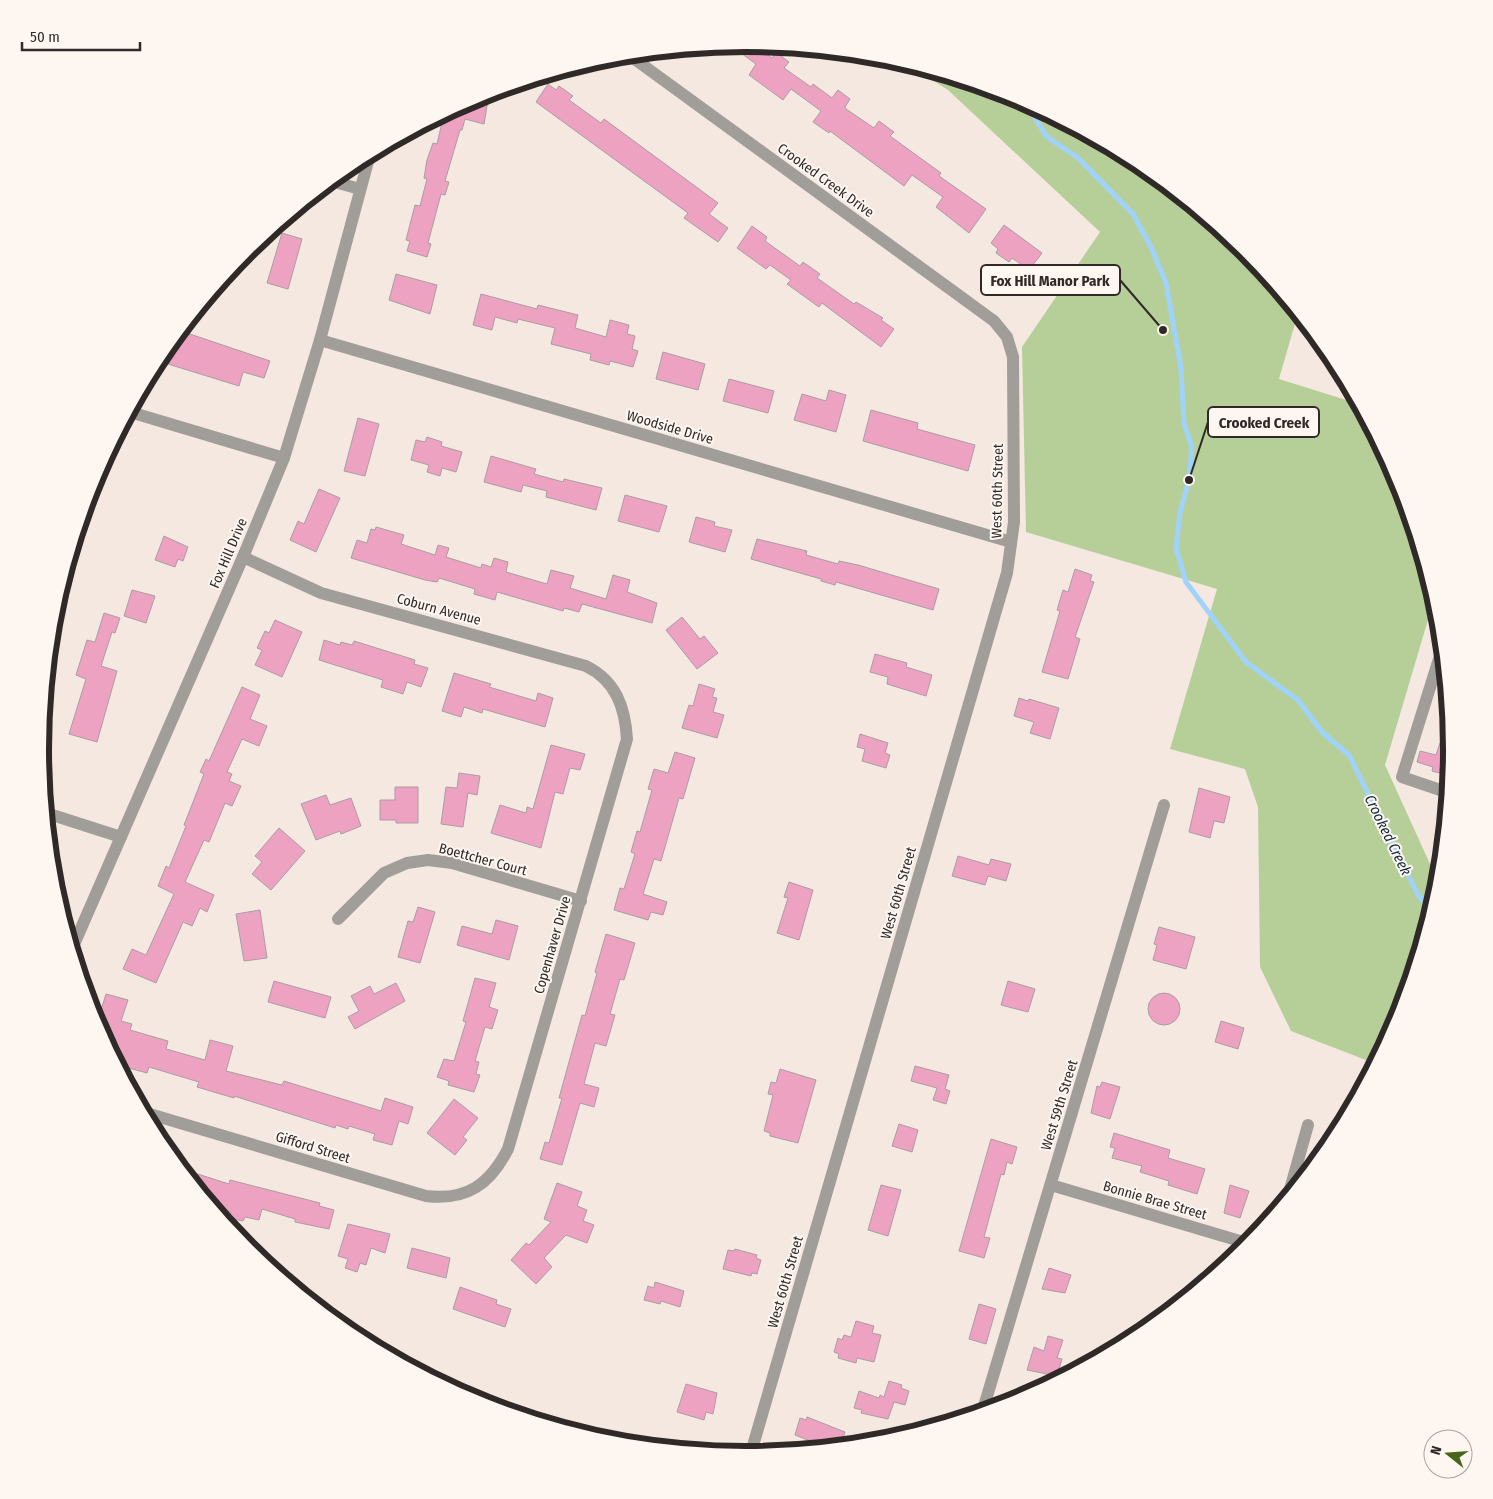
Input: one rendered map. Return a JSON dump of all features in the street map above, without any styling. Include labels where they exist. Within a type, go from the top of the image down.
[{"type":"street","name":"Crooked Creek Drive","points":[[637,61],[990,318],[1004,332]]},
{"type":"street","name":"Fox Hill Drive","points":[[76,940],[243,557],[284,458],[320,340],[367,164]]},
{"type":"street","points":[[340,183],[360,189]]},
{"type":"street","name":"West 60th Street","points":[[753,1447],[1004,582],[1011,542],[1014,506],[1013,357],[1010,342],[1004,332]]},
{"type":"street","name":"Woodside Drive","points":[[320,340],[1011,542]]},
{"type":"street","points":[[135,414],[284,458]]},
{"type":"street","name":"Coburn Avenue","points":[[243,557],[321,593],[580,664],[602,677],[619,698]]},
{"type":"street","points":[[1438,661],[1402,777],[1443,791]]},
{"type":"street","name":"Copenhaver Drive","points":[[475,1189],[491,1176],[508,1150],[627,739],[626,722],[619,698]]},
{"type":"street","name":"West 59th Street","points":[[984,1405],[1164,805]]},
{"type":"street","points":[[52,815],[121,836]]},
{"type":"street","name":"Boettcher Court","points":[[338,919],[384,873],[407,863],[428,860],[452,863],[580,901]]},
{"type":"street","name":"Gifford Street","points":[[152,1115],[426,1196],[452,1197],[475,1189]]},
{"type":"street","points":[[1291,1185],[1308,1125]]},
{"type":"street","name":"Bonnie Brae Street","points":[[1051,1185],[1241,1241]]},
{"type":"green space","points":[[925,75],[971,89],[1014,105],[1095,145],[1134,169],[1207,225],[1271,289],[1296,320],[1279,379],[1351,402],[1391,482],[1407,525],[1431,611],[1385,765],[1430,864],[1434,868],[1420,930],[1407,974],[1391,1017],[1370,1062],[1291,1031],[1260,967],[1258,807],[1245,769],[1170,749],[1217,589],[1026,532],[1022,347],[1100,232],[948,90]]},
{"type":"building","points":[[740,52],[764,52],[772,58],[777,53],[789,62],[784,68],[811,87],[813,84],[832,98],[838,90],[850,99],[845,107],[846,109],[874,128],[879,121],[894,132],[890,136],[941,173],[939,176],[986,209],[969,233],[936,207],[943,197],[912,175],[904,186],[830,131],[829,133],[813,122],[821,111],[791,89],[783,100],[749,75],[756,64]]},
{"type":"building","points":[[548,84],[556,90],[559,86],[573,96],[569,100],[601,123],[604,119],[718,203],[709,214],[728,228],[718,242],[684,218],[688,213],[536,102]]},
{"type":"building","points":[[488,102],[484,124],[465,119],[462,130],[460,130],[445,181],[449,182],[445,195],[441,194],[428,243],[431,244],[427,257],[407,251],[410,241],[406,240],[415,205],[420,206],[427,179],[424,178],[427,160],[433,143],[437,144],[442,122]]},
{"type":"building","points":[[1004,225],[1042,253],[1029,270],[1012,258],[1009,262],[996,253],[998,249],[991,243]]},
{"type":"building","points":[[752,226],[767,237],[765,241],[800,266],[803,262],[820,274],[817,278],[854,304],[856,302],[883,318],[881,320],[894,329],[881,347],[822,303],[819,307],[787,284],[791,280],[770,265],[766,269],[737,248]]},
{"type":"building","points":[[282,233],[302,239],[288,289],[267,283]]},
{"type":"building","points":[[396,274],[437,285],[430,314],[389,300]]},
{"type":"building","points":[[481,294],[537,309],[538,305],[578,315],[575,328],[606,337],[610,320],[629,325],[627,334],[635,336],[632,349],[638,351],[633,367],[610,361],[609,365],[590,360],[591,354],[551,344],[555,328],[518,319],[517,323],[495,317],[492,330],[473,325]]},
{"type":"building","points":[[187,333],[270,361],[264,378],[243,372],[239,386],[168,364],[170,359],[169,359]]},
{"type":"building","points":[[663,352],[705,364],[698,390],[656,379]]},
{"type":"building","points":[[729,379],[774,391],[768,413],[723,401]]},
{"type":"building","points":[[829,390],[846,395],[836,432],[794,420],[802,394],[826,401]]},
{"type":"building","points":[[871,410],[918,423],[917,429],[975,445],[968,471],[863,441]]},
{"type":"building","points":[[358,418],[379,424],[365,476],[344,471]]},
{"type":"building","points":[[427,437],[442,442],[441,446],[462,452],[456,472],[442,468],[440,476],[427,472],[429,465],[411,460],[416,440],[425,442]]},
{"type":"building","points":[[491,456],[536,469],[534,474],[563,482],[564,479],[602,488],[596,510],[546,497],[547,491],[523,485],[521,492],[484,482]]},
{"type":"building","points":[[319,489],[340,498],[316,552],[290,540],[298,521],[304,524]]},
{"type":"building","points":[[625,495],[667,506],[659,532],[618,521]]},
{"type":"building","points":[[696,517],[715,522],[714,526],[732,530],[725,552],[689,542]]},
{"type":"building","points":[[376,527],[404,535],[401,544],[435,555],[438,545],[449,548],[446,557],[481,568],[482,564],[491,567],[494,558],[508,562],[506,572],[547,584],[551,570],[574,576],[570,588],[606,599],[613,575],[630,580],[627,592],[657,603],[652,623],[582,604],[579,612],[564,608],[563,611],[497,592],[495,600],[474,594],[475,589],[439,578],[437,582],[425,580],[351,558],[357,540],[367,543],[371,529],[375,530]]},
{"type":"building","points":[[164,536],[188,547],[183,561],[178,559],[175,567],[155,560]]},
{"type":"building","points":[[757,539],[807,551],[806,555],[838,564],[839,561],[858,565],[939,589],[933,610],[836,582],[835,585],[821,581],[821,579],[751,559]]},
{"type":"building","points":[[1075,569],[1092,575],[1090,581],[1094,582],[1075,637],[1080,639],[1068,679],[1042,672],[1060,611],[1057,610],[1063,590],[1068,592]]},
{"type":"building","points":[[132,590],[155,596],[146,623],[124,616]]},
{"type":"building","points":[[104,613],[120,618],[115,633],[112,632],[101,666],[117,671],[97,742],[69,734],[86,679],[76,675],[87,640],[95,642]]},
{"type":"building","points":[[682,617],[700,639],[704,636],[718,653],[697,669],[666,630]]},
{"type":"building","points":[[275,620],[302,632],[282,677],[255,665],[262,650],[257,648],[265,631],[269,633]]},
{"type":"building","points":[[324,640],[340,645],[341,642],[352,645],[354,641],[415,660],[414,664],[428,668],[421,687],[407,682],[403,694],[381,687],[383,680],[319,660]]},
{"type":"building","points":[[875,654],[907,663],[906,667],[932,675],[926,696],[887,684],[888,677],[870,672]]},
{"type":"building","points":[[454,673],[491,684],[489,687],[536,701],[538,693],[553,698],[545,727],[483,709],[482,713],[464,707],[461,717],[442,711]]},
{"type":"building","points":[[699,684],[715,689],[712,697],[717,698],[713,712],[724,715],[717,738],[682,728],[689,705],[693,706]]},
{"type":"building","points":[[242,687],[260,695],[250,719],[267,726],[259,746],[242,739],[227,772],[232,774],[229,781],[241,786],[232,806],[225,803],[209,842],[204,840],[185,882],[214,895],[207,912],[200,908],[192,926],[183,922],[156,983],[123,969],[132,949],[146,955],[174,894],[158,886],[166,866],[169,868],[186,826],[184,825],[204,774],[200,772],[206,759],[209,761]]},
{"type":"building","points":[[1019,698],[1059,708],[1050,739],[1030,733],[1034,722],[1014,716]]},
{"type":"building","points":[[860,734],[888,743],[885,753],[890,755],[886,768],[862,761],[865,749],[857,747]]},
{"type":"building","points":[[1440,743],[1444,744],[1443,774],[1432,771],[1433,767],[1417,762],[1420,751],[1436,755]]},
{"type":"building","points":[[551,745],[585,754],[580,770],[570,768],[563,794],[555,792],[541,848],[491,833],[500,805],[526,813],[527,807],[533,809]]},
{"type":"building","points":[[675,752],[695,758],[683,799],[679,798],[661,861],[654,859],[643,894],[667,902],[663,915],[651,912],[648,920],[614,910],[620,888],[624,889],[635,854],[631,852],[637,831],[640,832],[652,790],[648,789],[654,769],[668,773]]},
{"type":"building","points":[[459,773],[480,776],[477,795],[468,793],[463,827],[441,824],[446,787],[457,788]]},
{"type":"building","points":[[395,787],[418,787],[418,823],[396,823],[396,820],[380,820],[380,800],[395,800]]},
{"type":"building","points":[[1199,788],[1230,797],[1224,823],[1214,821],[1210,838],[1189,832]]},
{"type":"building","points":[[326,795],[330,805],[351,798],[361,826],[341,834],[340,831],[316,840],[301,804]]},
{"type":"building","points":[[279,828],[305,851],[271,890],[252,874],[262,862],[255,856]]},
{"type":"building","points":[[958,856],[989,865],[991,859],[1011,864],[1006,881],[988,876],[985,885],[952,876]]},
{"type":"building","points":[[789,882],[813,890],[799,940],[777,933],[788,898],[784,897]]},
{"type":"building","points":[[418,907],[435,912],[420,963],[398,957],[408,921],[413,922]]},
{"type":"building","points":[[260,910],[267,958],[244,961],[236,914]]},
{"type":"building","points":[[496,920],[518,926],[509,960],[457,945],[462,926],[492,934]]},
{"type":"building","points":[[1159,927],[1195,937],[1186,969],[1153,960],[1157,945],[1154,944]]},
{"type":"building","points":[[606,934],[635,943],[624,980],[620,979],[610,1014],[615,1015],[606,1046],[595,1043],[584,1084],[599,1088],[594,1107],[580,1103],[562,1165],[540,1159],[545,1142],[549,1143],[562,1098],[559,1098],[582,1015],[585,1016]]},
{"type":"building","points":[[475,978],[496,983],[489,1007],[498,1010],[492,1029],[485,1027],[475,1061],[479,1062],[476,1074],[480,1075],[474,1092],[448,1085],[449,1081],[437,1077],[444,1059],[454,1061],[466,1022],[463,1021]]},
{"type":"building","points":[[274,981],[331,997],[325,1018],[268,1002]]},
{"type":"building","points":[[1008,981],[1035,989],[1028,1012],[1001,1005]]},
{"type":"building","points":[[396,983],[405,1001],[355,1029],[348,1017],[359,1011],[351,996],[370,986],[374,994]]},
{"type":"building","points":[[1164,993],[1176,997],[1180,1009],[1176,1021],[1164,1025],[1152,1021],[1148,1009],[1152,997]]},
{"type":"building","points":[[106,994],[128,1000],[121,1021],[132,1024],[130,1030],[168,1041],[166,1049],[205,1060],[210,1040],[233,1046],[226,1071],[282,1085],[284,1081],[381,1111],[385,1098],[413,1107],[408,1124],[399,1121],[392,1145],[373,1140],[375,1134],[349,1126],[348,1129],[336,1125],[335,1128],[234,1096],[234,1098],[197,1087],[199,1082],[149,1067],[147,1073],[126,1067],[98,1006],[102,1007]]},
{"type":"building","points":[[1221,1021],[1244,1028],[1238,1049],[1215,1042]]},
{"type":"building","points":[[915,1066],[949,1075],[945,1089],[950,1091],[946,1104],[933,1100],[937,1088],[911,1081]]},
{"type":"building","points":[[780,1069],[816,1080],[798,1143],[770,1136],[770,1133],[764,1131],[773,1095],[768,1094],[771,1082],[776,1083]]},
{"type":"building","points":[[1102,1082],[1120,1087],[1110,1119],[1091,1113],[1097,1086],[1100,1087]]},
{"type":"building","points":[[454,1099],[478,1118],[463,1137],[467,1140],[455,1155],[427,1133]]},
{"type":"building","points":[[899,1124],[918,1130],[912,1152],[892,1146]]},
{"type":"building","points":[[1114,1133],[1170,1150],[1168,1158],[1205,1169],[1197,1194],[1168,1185],[1169,1181],[1140,1172],[1142,1166],[1112,1158],[1115,1148],[1110,1147]]},
{"type":"building","points":[[991,1139],[1017,1147],[1012,1164],[1007,1162],[1004,1175],[1001,1174],[984,1237],[990,1238],[984,1258],[959,1251]]},
{"type":"building","points":[[192,1172],[229,1184],[230,1180],[320,1203],[319,1206],[334,1210],[329,1229],[295,1222],[295,1219],[262,1209],[259,1220],[245,1217],[243,1221],[230,1218],[231,1212],[222,1210]]},
{"type":"building","points":[[557,1183],[582,1192],[577,1206],[587,1210],[583,1221],[594,1225],[587,1243],[566,1235],[544,1258],[552,1267],[536,1284],[511,1260],[526,1243],[529,1245],[551,1222],[544,1219]]},
{"type":"building","points":[[881,1185],[901,1190],[888,1236],[868,1230]]},
{"type":"building","points":[[1230,1185],[1249,1191],[1240,1218],[1224,1213]]},
{"type":"building","points":[[348,1224],[390,1234],[385,1253],[371,1248],[366,1265],[360,1263],[357,1272],[345,1268],[348,1259],[338,1256]]},
{"type":"building","points":[[412,1248],[450,1258],[446,1278],[407,1268]]},
{"type":"building","points":[[735,1249],[757,1255],[756,1258],[761,1260],[757,1274],[752,1273],[751,1276],[723,1269],[728,1250],[734,1251]]},
{"type":"building","points":[[1049,1268],[1071,1275],[1065,1293],[1042,1289]]},
{"type":"building","points":[[655,1282],[684,1291],[680,1307],[661,1301],[660,1304],[644,1300],[648,1286],[654,1288]]},
{"type":"building","points":[[460,1287],[497,1300],[496,1304],[511,1309],[505,1327],[453,1309]]},
{"type":"building","points":[[979,1304],[996,1309],[986,1344],[969,1339]]},
{"type":"building","points":[[856,1321],[874,1326],[872,1333],[881,1335],[874,1362],[857,1358],[856,1363],[838,1358],[839,1354],[834,1352],[838,1338],[842,1340],[844,1335],[851,1337]]},
{"type":"building","points":[[1048,1336],[1063,1340],[1057,1358],[1062,1359],[1058,1374],[1054,1375],[1027,1370],[1034,1347],[1044,1351]]},
{"type":"building","points":[[889,1381],[902,1385],[901,1388],[909,1391],[905,1405],[894,1402],[888,1419],[861,1413],[862,1410],[854,1408],[859,1391],[879,1398],[880,1395],[884,1397]]},
{"type":"building","points":[[686,1384],[717,1393],[713,1414],[706,1412],[704,1420],[677,1412]]},
{"type":"building","points":[[807,1417],[845,1432],[842,1440],[816,1443],[795,1435],[800,1418],[806,1420]]},
{"type":"waterway","name":"Crooked Creek","points":[[1033,114],[1046,136],[1078,158],[1133,214],[1151,247],[1166,283],[1181,368],[1184,424],[1192,447],[1189,480],[1180,513],[1176,548],[1186,582],[1246,662],[1298,700],[1322,732],[1349,755],[1418,895],[1426,904]]},
{"type":"place","name":"Fox Hill Manor Park","points":[[1163,330]]},
{"type":"place","name":"Crooked Creek","points":[[1189,480]]}]
